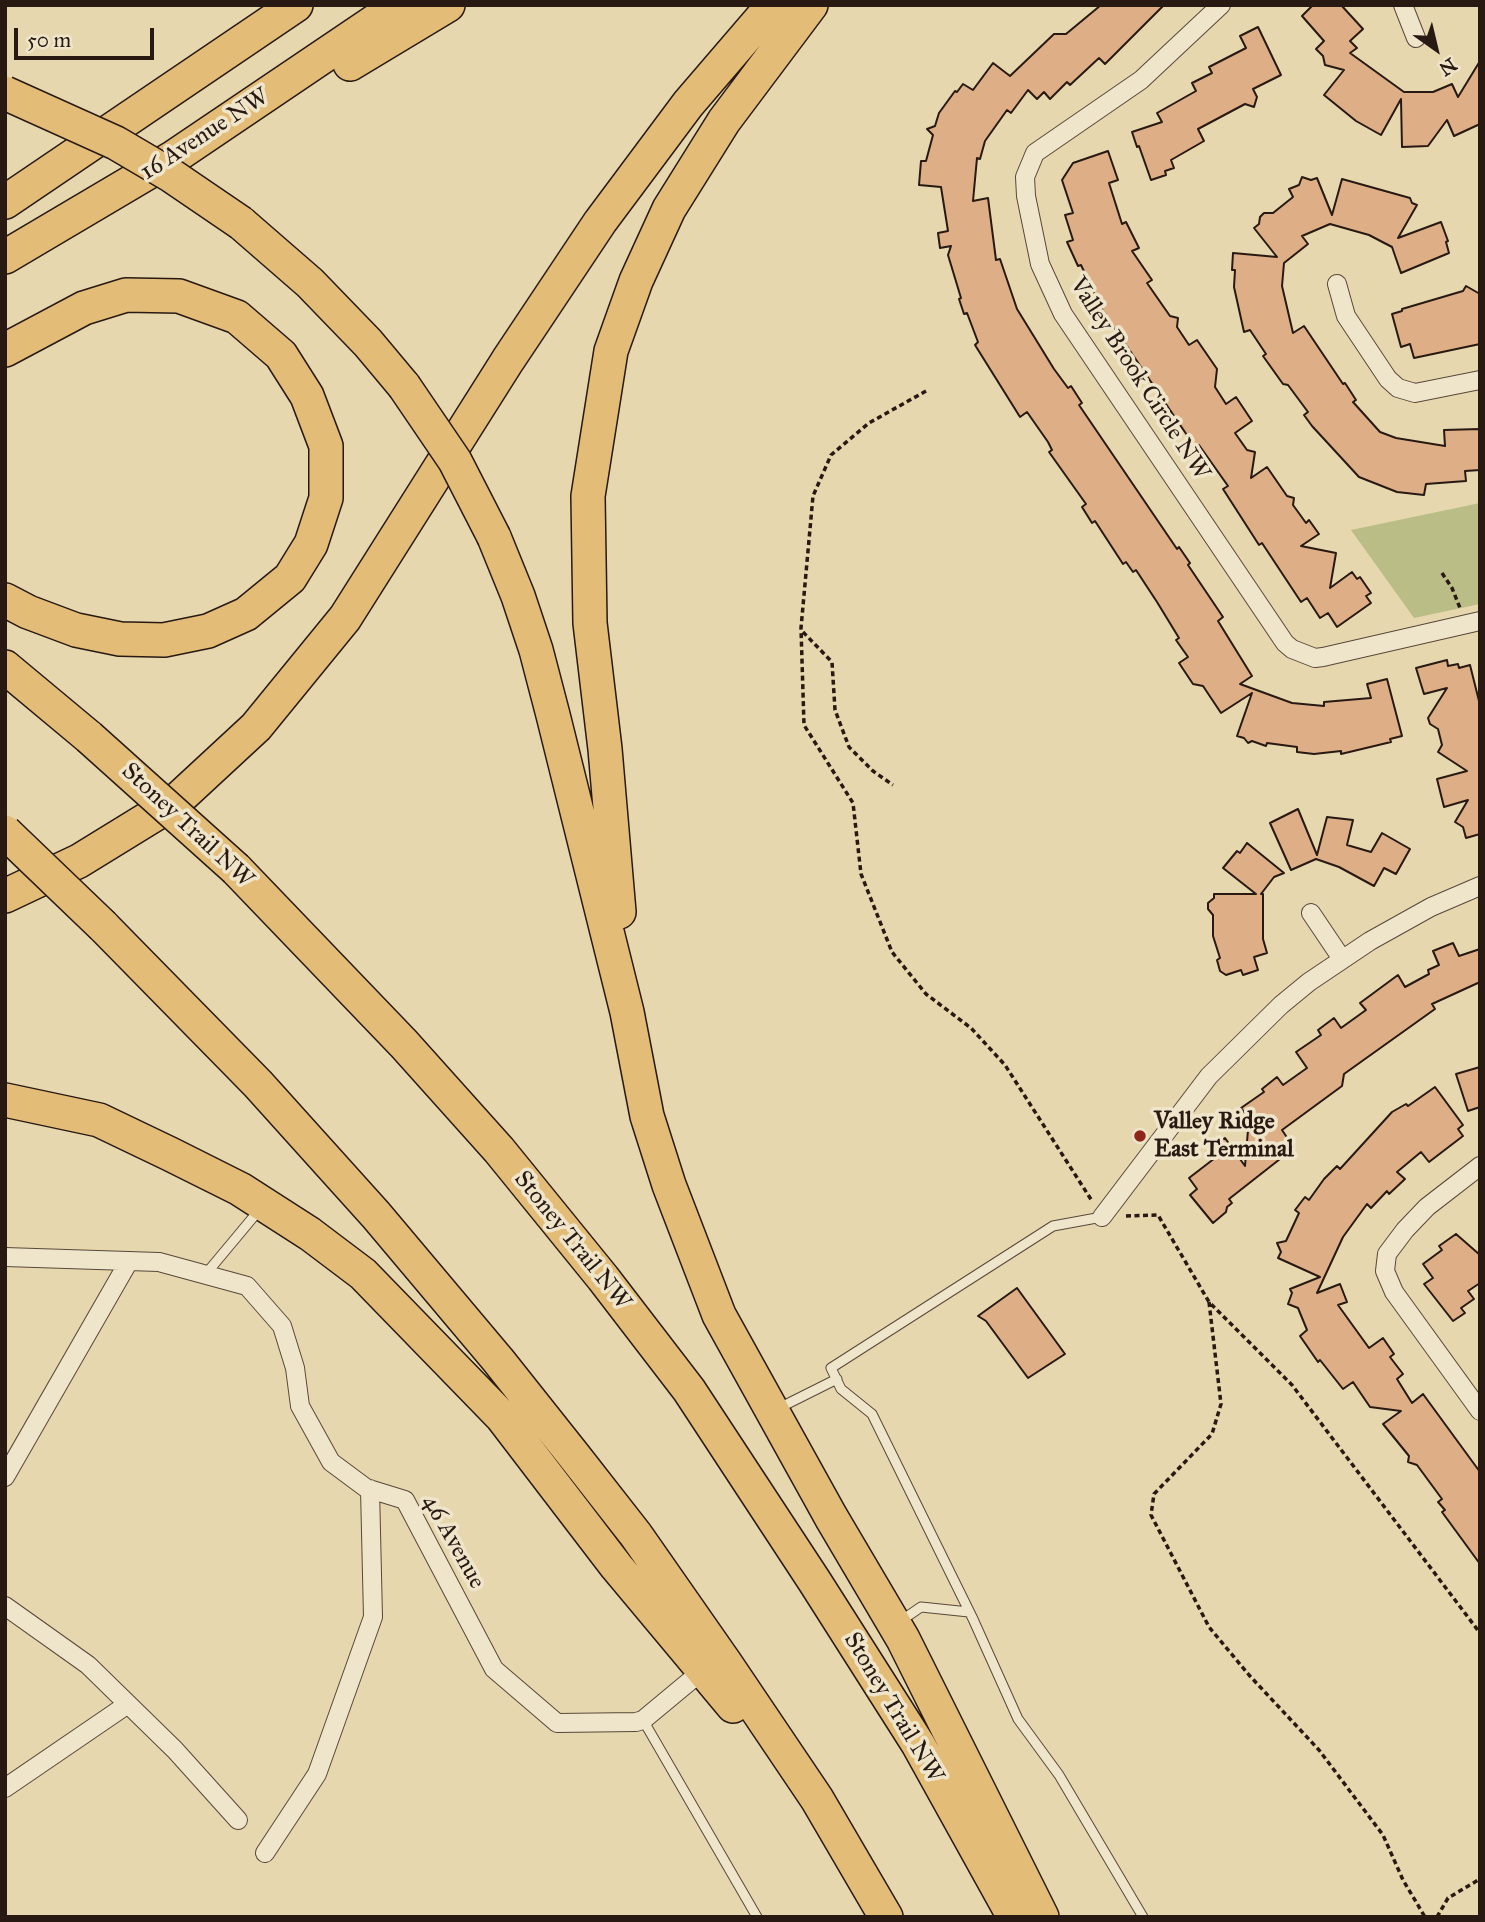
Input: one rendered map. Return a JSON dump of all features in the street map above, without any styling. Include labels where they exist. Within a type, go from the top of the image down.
[{"type":"highway","points":[[5,202],[296,5]]},
{"type":"highway","name":"16 Avenue NW","points":[[5,257],[174,157],[399,5]]},
{"type":"highway","points":[[260,99],[328,76],[448,5]]},
{"type":"highway","points":[[5,896],[79,861],[175,802],[256,727],[345,618],[501,371],[600,222],[688,104],[773,5]]},
{"type":"highway","points":[[627,1012],[605,749],[590,610],[588,496],[611,351],[636,281],[669,209],[724,121],[811,5]]},
{"type":"highway","points":[[5,93],[116,144],[172,176],[241,223],[310,283],[368,343],[404,386],[455,461],[494,537],[536,650],[627,1012],[647,1116],[669,1185],[719,1315],[771,1412],[895,1625],[1042,1917]]},
{"type":"highway","points":[[5,350],[83,308],[127,295],[178,296],[236,317],[281,355],[307,396],[326,446],[326,498],[311,544],[290,578],[247,614],[208,631],[164,640],[120,639],[76,630],[28,612],[5,600]]},
{"type":"highway","name":"Stoney Trail NW","points":[[5,667],[89,737],[236,869],[404,1044],[499,1150],[603,1278],[689,1390],[815,1582],[918,1744],[1014,1917]]},
{"type":"highway","points":[[5,832],[103,926],[258,1084],[376,1215],[498,1360],[636,1535],[817,1799],[886,1917]]},
{"type":"highway","points":[[9,1102],[99,1120],[182,1159],[240,1189],[310,1234],[363,1274],[493,1407],[616,1566],[702,1671],[817,1799]]},
{"type":"street","name":"Valley Brook Circle NW","points":[[1221,5],[1141,80],[1035,153],[1025,177],[1026,196],[1040,264],[1063,314],[1292,649],[1315,658],[1323,657],[1480,621]]},
{"type":"street","points":[[1403,5],[1416,38]]},
{"type":"street","points":[[1337,284],[1346,316],[1388,379],[1398,387],[1415,393],[1480,380]]},
{"type":"street","points":[[1102,1217],[1161,1137],[1226,1058],[1280,1005],[1342,959],[1431,907],[1480,886]]},
{"type":"street","points":[[1311,913],[1342,959]]},
{"type":"street","points":[[1480,1166],[1427,1207],[1391,1245],[1385,1261],[1388,1282],[1394,1292],[1480,1411]]},
{"type":"street","name":"46 Avenue","points":[[5,1258],[159,1262],[247,1286],[282,1326],[295,1368],[300,1406],[331,1462],[370,1489],[405,1500],[494,1669],[557,1723],[643,1720]]},
{"type":"street","points":[[5,1477],[129,1261]]},
{"type":"street","points":[[265,1853],[317,1774],[373,1617],[370,1489]]},
{"type":"street","points":[[5,1606],[88,1665],[175,1751],[238,1820]]},
{"type":"street","points":[[643,1720],[702,1671]]},
{"type":"street","points":[[5,1788],[128,1704]]},
{"type":"lane","points":[[205,1275],[264,1205]]},
{"type":"lane","points":[[1102,1217],[1052,1226],[831,1368],[841,1389],[872,1414],[970,1612],[1018,1719],[1059,1775],[1143,1917]]},
{"type":"lane","points":[[771,1412],[837,1380]]},
{"type":"lane","points":[[895,1625],[921,1607],[970,1612]]},
{"type":"lane","points":[[643,1720],[757,1917]]},
{"type":"path","points":[[926,391],[869,423],[831,456],[813,496],[801,630],[804,725],[853,803],[861,874],[892,952],[926,994],[971,1028],[1005,1065],[1102,1217],[1158,1215],[1209,1302],[1293,1385],[1480,1633]]},
{"type":"path","points":[[1442,573],[1461,610]]},
{"type":"path","points":[[801,630],[832,662],[835,710],[849,747],[873,771],[893,785]]},
{"type":"path","points":[[1209,1302],[1221,1404],[1212,1434],[1154,1494],[1151,1515],[1209,1628],[1319,1749],[1383,1835],[1403,1880],[1425,1917]]},
{"type":"path","points":[[1437,1917],[1448,1898],[1480,1879]]},
{"type":"green space","points":[[1480,503],[1480,604],[1414,618],[1351,530]]},
{"type":"building","points":[[1101,5],[1164,5],[1105,64],[1099,58],[1070,85],[1067,82],[1050,99],[1044,92],[1037,99],[1028,90],[1011,113],[1007,110],[985,141],[980,159],[977,158],[973,201],[988,198],[996,260],[1000,259],[1017,309],[1054,369],[1068,388],[1071,386],[1082,403],[1079,405],[1177,549],[1179,547],[1190,563],[1188,565],[1223,617],[1218,621],[1252,676],[1240,684],[1292,703],[1324,706],[1324,702],[1371,698],[1367,684],[1387,679],[1402,736],[1390,739],[1391,742],[1341,754],[1341,751],[1314,754],[1297,752],[1297,747],[1267,743],[1266,746],[1252,741],[1248,743],[1237,736],[1252,693],[1221,713],[1203,686],[1193,684],[1179,663],[1188,657],[1176,640],[1179,638],[1157,602],[1136,570],[1133,572],[1126,562],[1123,564],[1095,521],[1092,523],[1082,507],[1086,504],[1049,452],[1052,450],[1048,442],[1027,412],[1020,417],[975,345],[978,342],[967,313],[964,314],[948,255],[951,246],[940,248],[938,233],[948,231],[941,187],[919,185],[921,161],[926,161],[933,135],[927,129],[935,126],[939,113],[963,84],[973,90],[993,63],[1010,76],[1054,34],[1066,34]]},
{"type":"building","points":[[1313,5],[1341,5],[1363,29],[1350,41],[1357,48],[1350,53],[1404,92],[1433,92],[1452,84],[1458,97],[1480,61],[1480,124],[1454,136],[1447,120],[1428,146],[1402,147],[1401,99],[1381,135],[1356,121],[1324,95],[1344,70],[1325,65],[1323,56],[1316,49],[1324,41],[1302,16]]},
{"type":"building","points":[[1258,27],[1281,75],[1253,89],[1257,97],[1254,107],[1245,104],[1198,129],[1204,141],[1171,160],[1174,168],[1165,171],[1166,175],[1151,180],[1132,132],[1162,122],[1157,113],[1196,91],[1192,83],[1212,73],[1209,67],[1246,48],[1240,36]]},
{"type":"building","points":[[1108,151],[1118,180],[1109,183],[1122,224],[1126,222],[1139,248],[1132,251],[1152,280],[1147,283],[1170,316],[1178,318],[1177,327],[1189,345],[1197,340],[1217,369],[1215,387],[1226,404],[1236,397],[1252,421],[1235,433],[1247,450],[1255,452],[1251,478],[1267,467],[1287,496],[1294,498],[1293,505],[1306,523],[1309,520],[1319,534],[1301,546],[1336,553],[1330,588],[1352,572],[1357,579],[1360,577],[1371,593],[1366,596],[1371,603],[1337,627],[1328,613],[1320,618],[1307,598],[1301,602],[1262,543],[1259,545],[1223,489],[1228,486],[1199,445],[1195,447],[1093,296],[1095,295],[1081,265],[1078,266],[1067,242],[1073,240],[1065,215],[1073,213],[1062,180],[1073,163]]},
{"type":"building","points":[[1302,177],[1311,180],[1317,178],[1332,215],[1342,179],[1410,198],[1412,203],[1417,205],[1398,238],[1441,222],[1449,253],[1401,273],[1392,247],[1369,235],[1330,224],[1302,236],[1308,244],[1284,263],[1282,286],[1293,333],[1304,326],[1356,400],[1353,402],[1380,432],[1396,438],[1445,446],[1444,430],[1480,429],[1480,470],[1465,471],[1466,481],[1426,484],[1424,495],[1397,492],[1359,477],[1312,426],[1304,415],[1308,412],[1263,356],[1266,354],[1250,330],[1244,332],[1234,287],[1233,253],[1277,257],[1254,228],[1264,213],[1273,213],[1293,197],[1289,189],[1299,185]]},
{"type":"building","points":[[1466,286],[1480,294],[1480,344],[1414,358],[1410,344],[1401,347],[1392,314],[1463,291]]},
{"type":"building","points":[[1447,660],[1448,666],[1458,664],[1459,668],[1470,665],[1480,705],[1480,834],[1466,838],[1463,827],[1455,822],[1468,800],[1444,807],[1437,779],[1467,771],[1438,752],[1442,745],[1438,729],[1430,724],[1428,718],[1447,688],[1424,694],[1416,668]]},
{"type":"building","points":[[1298,809],[1317,855],[1327,817],[1353,820],[1347,845],[1371,852],[1382,833],[1410,849],[1396,874],[1384,868],[1374,886],[1339,867],[1316,859],[1291,870],[1270,823]]},
{"type":"building","points":[[1247,843],[1284,873],[1274,877],[1261,894],[1263,939],[1267,953],[1254,957],[1258,970],[1243,975],[1241,970],[1226,975],[1220,971],[1217,960],[1220,958],[1213,936],[1213,915],[1208,909],[1208,903],[1214,898],[1214,894],[1256,894],[1223,868]]},
{"type":"building","points":[[1453,943],[1459,956],[1480,949],[1480,982],[1432,1004],[1435,1009],[1344,1074],[1342,1086],[1282,1130],[1294,1148],[1229,1199],[1232,1203],[1226,1212],[1213,1223],[1190,1195],[1197,1189],[1189,1178],[1215,1158],[1209,1149],[1225,1138],[1245,1166],[1249,1118],[1241,1108],[1264,1092],[1262,1089],[1277,1077],[1283,1085],[1307,1068],[1296,1052],[1321,1035],[1318,1030],[1334,1018],[1341,1028],[1366,1010],[1360,1003],[1398,975],[1405,987],[1429,974],[1428,970],[1439,965],[1433,951]]},
{"type":"building","points":[[1480,1067],[1480,1107],[1468,1111],[1456,1074]]},
{"type":"building","points":[[1435,1087],[1463,1125],[1458,1129],[1463,1136],[1429,1162],[1421,1152],[1397,1172],[1405,1179],[1389,1194],[1387,1191],[1371,1208],[1367,1204],[1343,1237],[1317,1293],[1340,1284],[1347,1302],[1338,1305],[1369,1348],[1383,1338],[1394,1354],[1390,1357],[1403,1374],[1397,1379],[1412,1403],[1423,1394],[1480,1472],[1480,1564],[1442,1512],[1445,1510],[1438,1502],[1442,1499],[1417,1465],[1408,1462],[1409,1456],[1383,1424],[1401,1411],[1370,1407],[1353,1382],[1343,1389],[1320,1360],[1318,1362],[1300,1336],[1307,1330],[1298,1308],[1288,1304],[1292,1293],[1290,1289],[1320,1277],[1278,1258],[1281,1252],[1277,1243],[1286,1241],[1299,1213],[1295,1210],[1305,1197],[1309,1200],[1324,1179],[1337,1166],[1340,1169],[1392,1112],[1406,1104],[1408,1106]]},
{"type":"building","points":[[1456,1234],[1480,1255],[1480,1283],[1468,1291],[1474,1299],[1461,1308],[1465,1313],[1453,1321],[1424,1284],[1433,1278],[1423,1264],[1442,1250],[1439,1246]]},
{"type":"building","points":[[1017,1288],[1065,1354],[1028,1378],[986,1321],[978,1316]]},
{"type":"place","name":"Valley Ridge East Terminal","points":[[1140,1136]]}]
